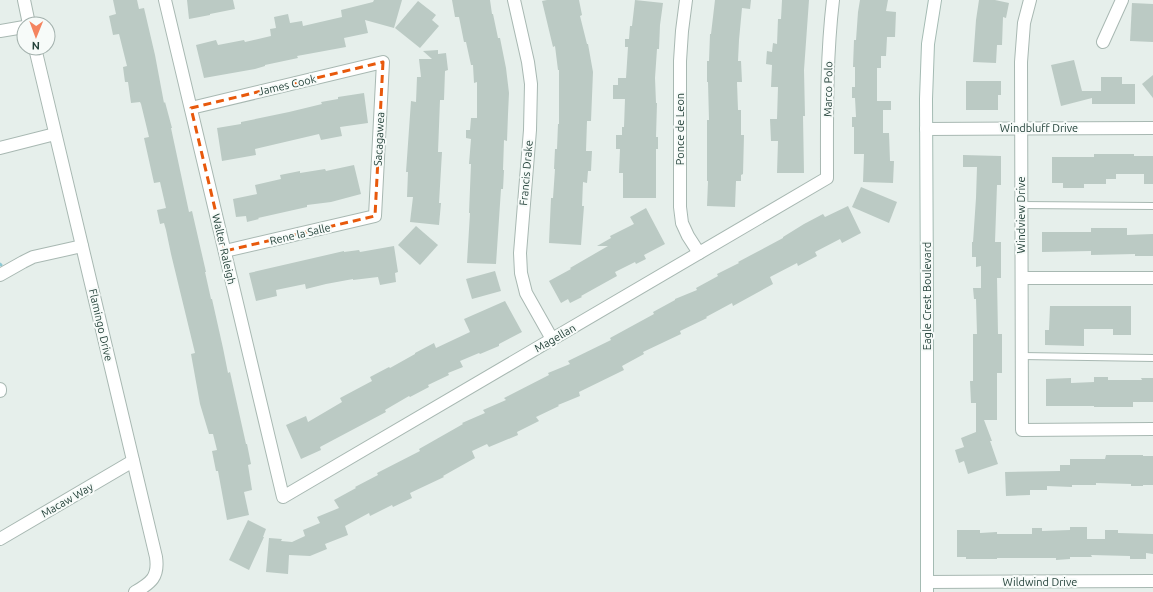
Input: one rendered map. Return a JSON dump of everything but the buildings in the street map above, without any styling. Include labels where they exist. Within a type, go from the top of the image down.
[{"type":"street","points":[[24,0],[27,16]]},
{"type":"street","name":"Walter Raleigh","points":[[166,0],[283,498]]},
{"type":"street","name":"Francis Drake","points":[[514,0],[528,62],[531,84],[530,130],[520,253],[520,273],[526,293],[552,339]]},
{"type":"street","name":"Ponce de Leon","points":[[686,0],[680,61],[680,207],[682,223],[699,253]]},
{"type":"street","name":"Marco Polo","points":[[827,178],[829,31],[833,0]]},
{"type":"street","name":"Eagle Crest Boulevard","points":[[927,587],[928,300],[926,129],[928,44],[935,0]]},
{"type":"street","name":"Windview Drive","points":[[1030,0],[1024,23],[1021,62],[1022,430],[1153,429]]},
{"type":"street","points":[[1103,42],[1122,0]]},
{"type":"street","points":[[0,32],[16,29]]},
{"type":"street","name":"Flamingo Drive","points":[[37,56],[156,558],[157,567],[155,577],[144,587],[135,592]]},
{"type":"street","name":"James Cook","points":[[191,108],[383,62]]},
{"type":"street","name":"Sacagawea","points":[[375,216],[383,62]]},
{"type":"street","name":"Windbluff Drive","points":[[926,129],[1153,128]]},
{"type":"street","points":[[0,148],[56,134]]},
{"type":"street","name":"Magellan","points":[[283,498],[827,178]]},
{"type":"street","name":"Rene la Salle","points":[[225,251],[375,216]]},
{"type":"street","points":[[0,275],[33,257],[82,246]]},
{"type":"street","points":[[1022,278],[1153,278]]},
{"type":"street","name":"Macaw Way","points":[[0,539],[133,461]]},
{"type":"street","name":"Wildwind Drive","points":[[927,587],[1153,581]]},
{"type":"lane","points":[[1021,205],[1153,206]]},
{"type":"lane","points":[[1022,356],[1153,358]]},
{"type":"highlighted area","points":[[383,62],[375,216],[225,251],[191,108]]}]
